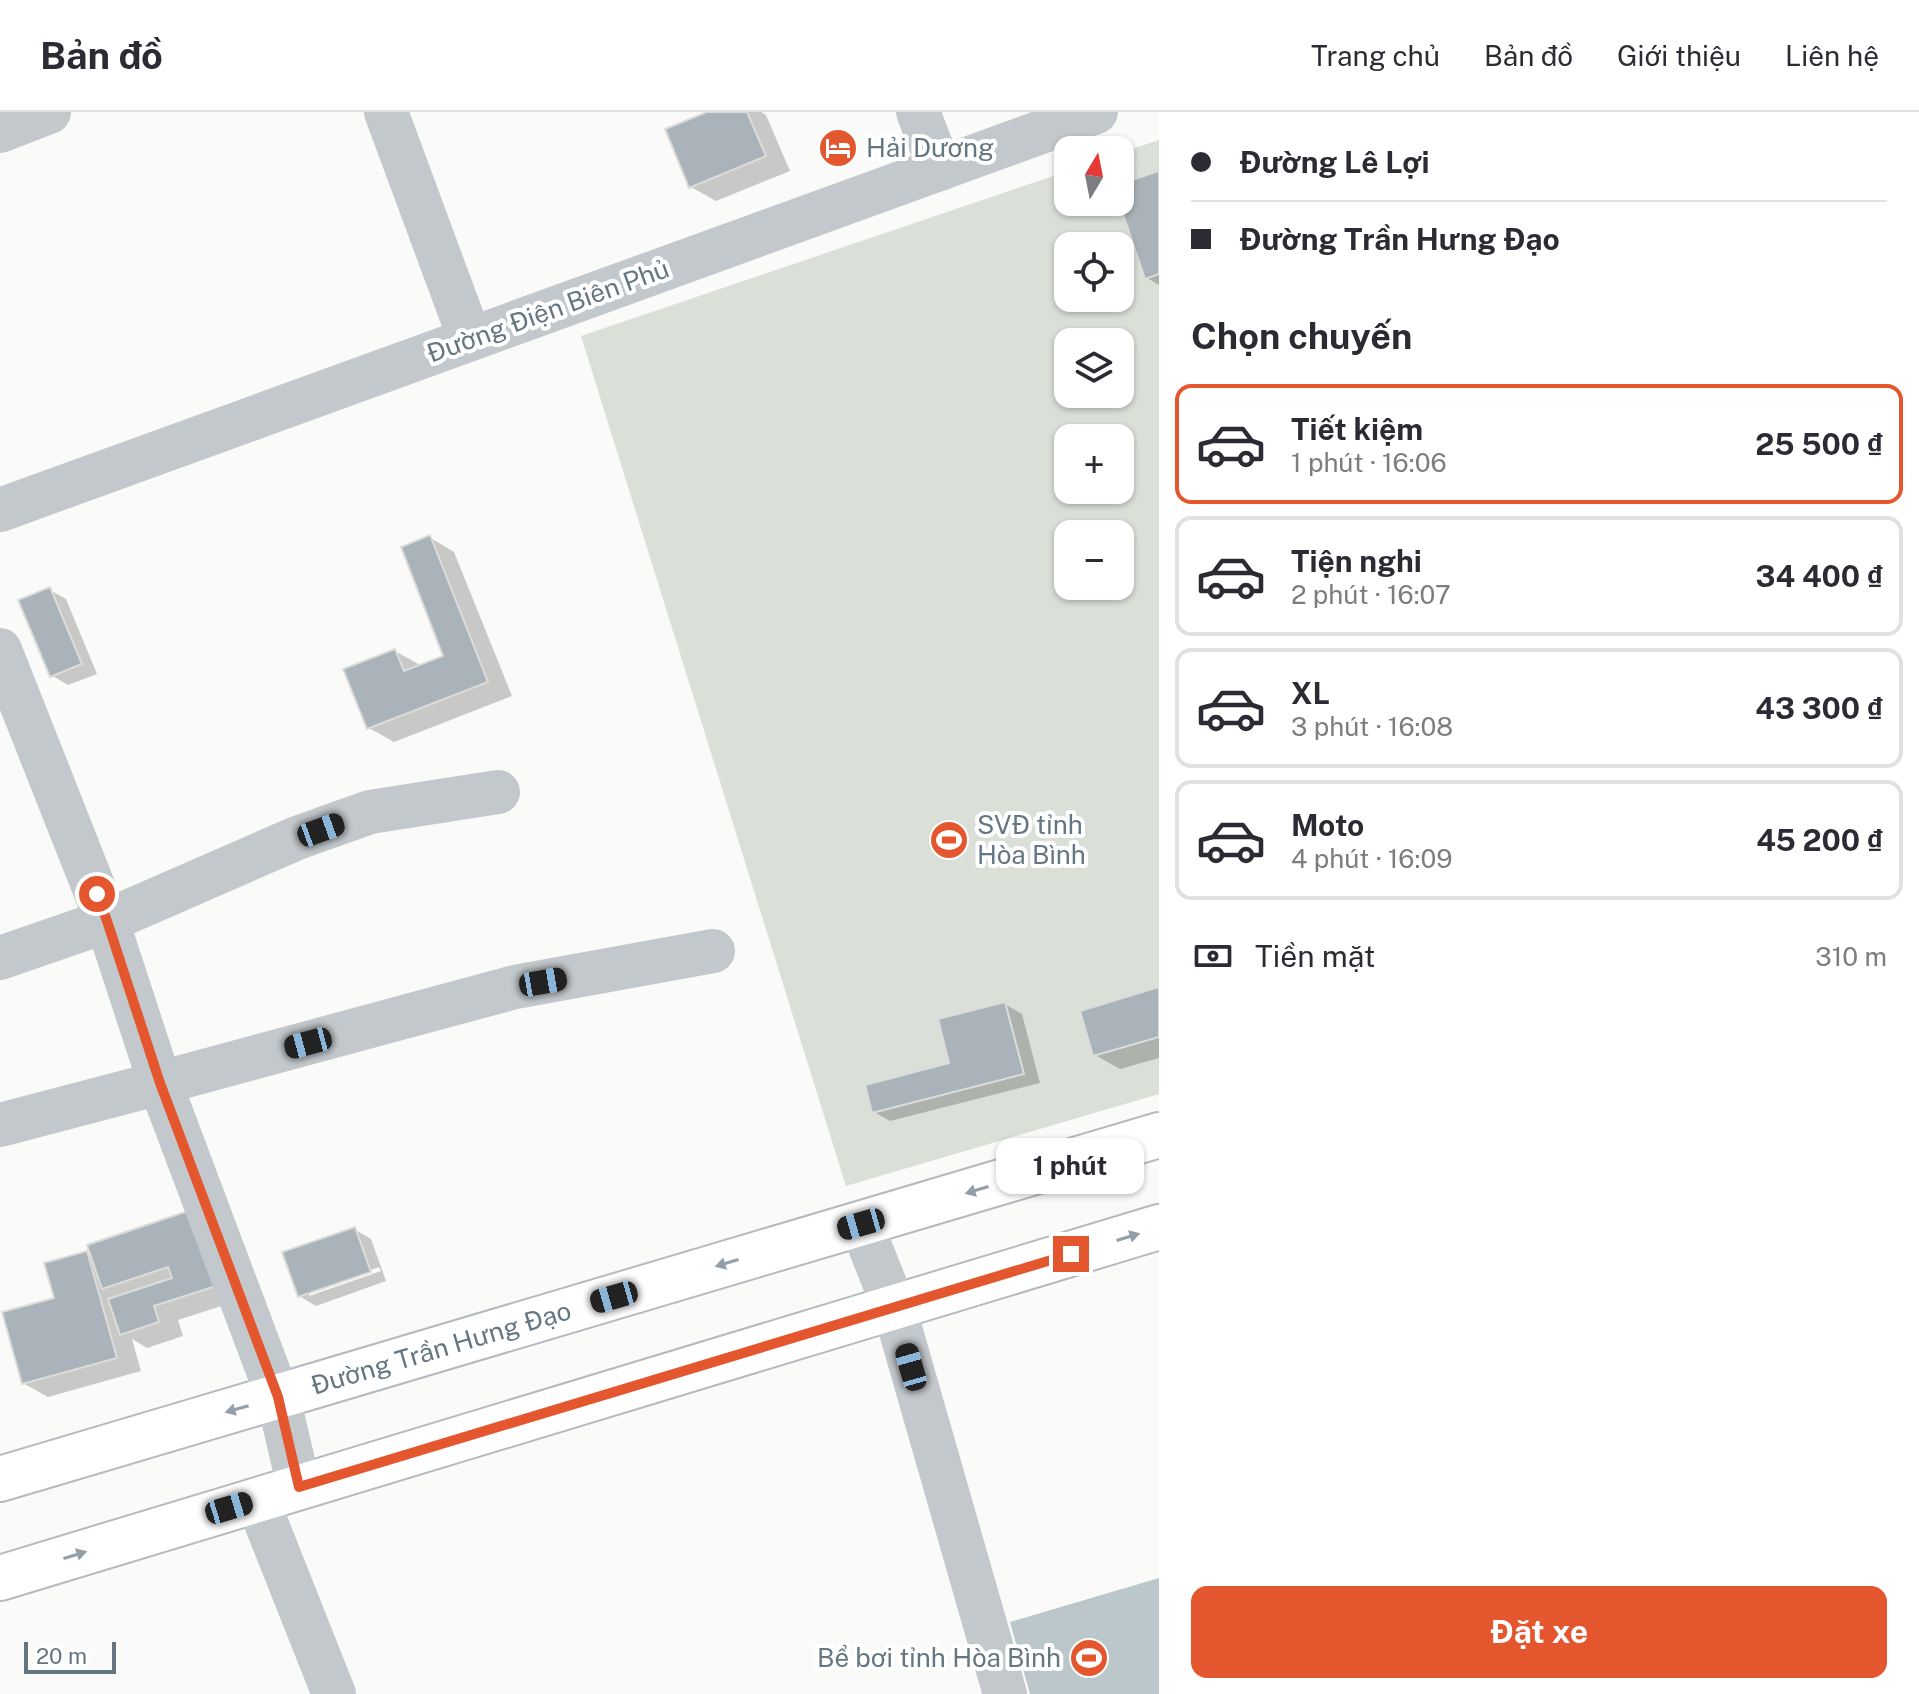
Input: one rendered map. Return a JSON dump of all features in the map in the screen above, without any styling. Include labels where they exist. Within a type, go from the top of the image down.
[{"type":"main road","name":"Đường Trần Hưng Đạo","points":[[0,1479],[1159,1135]]},
{"type":"main road","points":[[0,1578],[1159,1227]]},
{"type":"street","points":[[0,131],[49,112]]},
{"type":"street","points":[[386,112],[470,339]]},
{"type":"street","points":[[918,112],[940,169]]},
{"type":"street","name":"Đường Điện Biên Phủ","points":[[0,510],[1096,112]]},
{"type":"street","points":[[0,650],[107,921],[160,1083],[278,1397],[299,1487]]},
{"type":"street","points":[[0,958],[107,921],[297,838],[370,812],[498,792]]},
{"type":"street","points":[[0,1125],[515,987],[713,951]]},
{"type":"street","points":[[861,1224],[894,1307],[1005,1694]]},
{"type":"street","points":[[257,1500],[334,1694]]},
{"type":"shaded area","name":"SVĐ tỉnh Hòa Bình","points":[[1159,140],[1159,1094],[846,1186],[581,336],[1054,176],[1054,216],[1134,216],[1134,148]]},
{"type":"shaded area","name":"Bể bơi tỉnh Hòa Bình","points":[[1159,1578],[1159,1694],[1030,1694],[1010,1622]]},
{"type":"building","points":[[707,112],[747,112],[766,156],[689,188],[665,129]]},
{"type":"building","points":[[1159,171],[1159,274],[1145,279],[1134,246],[1134,232],[1129,232],[1124,216],[1134,216],[1134,179]]},
{"type":"building","points":[[430,535],[488,682],[367,729],[343,669],[395,649],[404,671],[443,656],[401,547]]},
{"type":"building","points":[[50,587],[82,664],[50,677],[18,600]]},
{"type":"building","points":[[1159,987],[1159,1037],[1093,1056],[1080,1011]]},
{"type":"building","points":[[1005,1002],[1024,1074],[872,1113],[865,1085],[949,1063],[938,1019]]},
{"type":"building","points":[[191,1210],[216,1286],[154,1306],[159,1322],[120,1335],[108,1299],[172,1278],[168,1267],[102,1289],[87,1245]]},
{"type":"building","points":[[355,1227],[371,1272],[298,1297],[282,1252]]},
{"type":"building","points":[[87,1251],[117,1358],[22,1384],[2,1312],[54,1298],[44,1263]]},
{"type":"place","name":"Hải Dương","points":[[838,148]]},
{"type":"place","name":"SVĐ tỉnh Hòa Bình","points":[[949,840]]},
{"type":"place","name":"Bể bơi tỉnh Hòa Bình","points":[[1089,1658]]},
{"type":"route","points":[[97,894],[160,1083],[278,1397],[299,1487],[1071,1254]]}]
